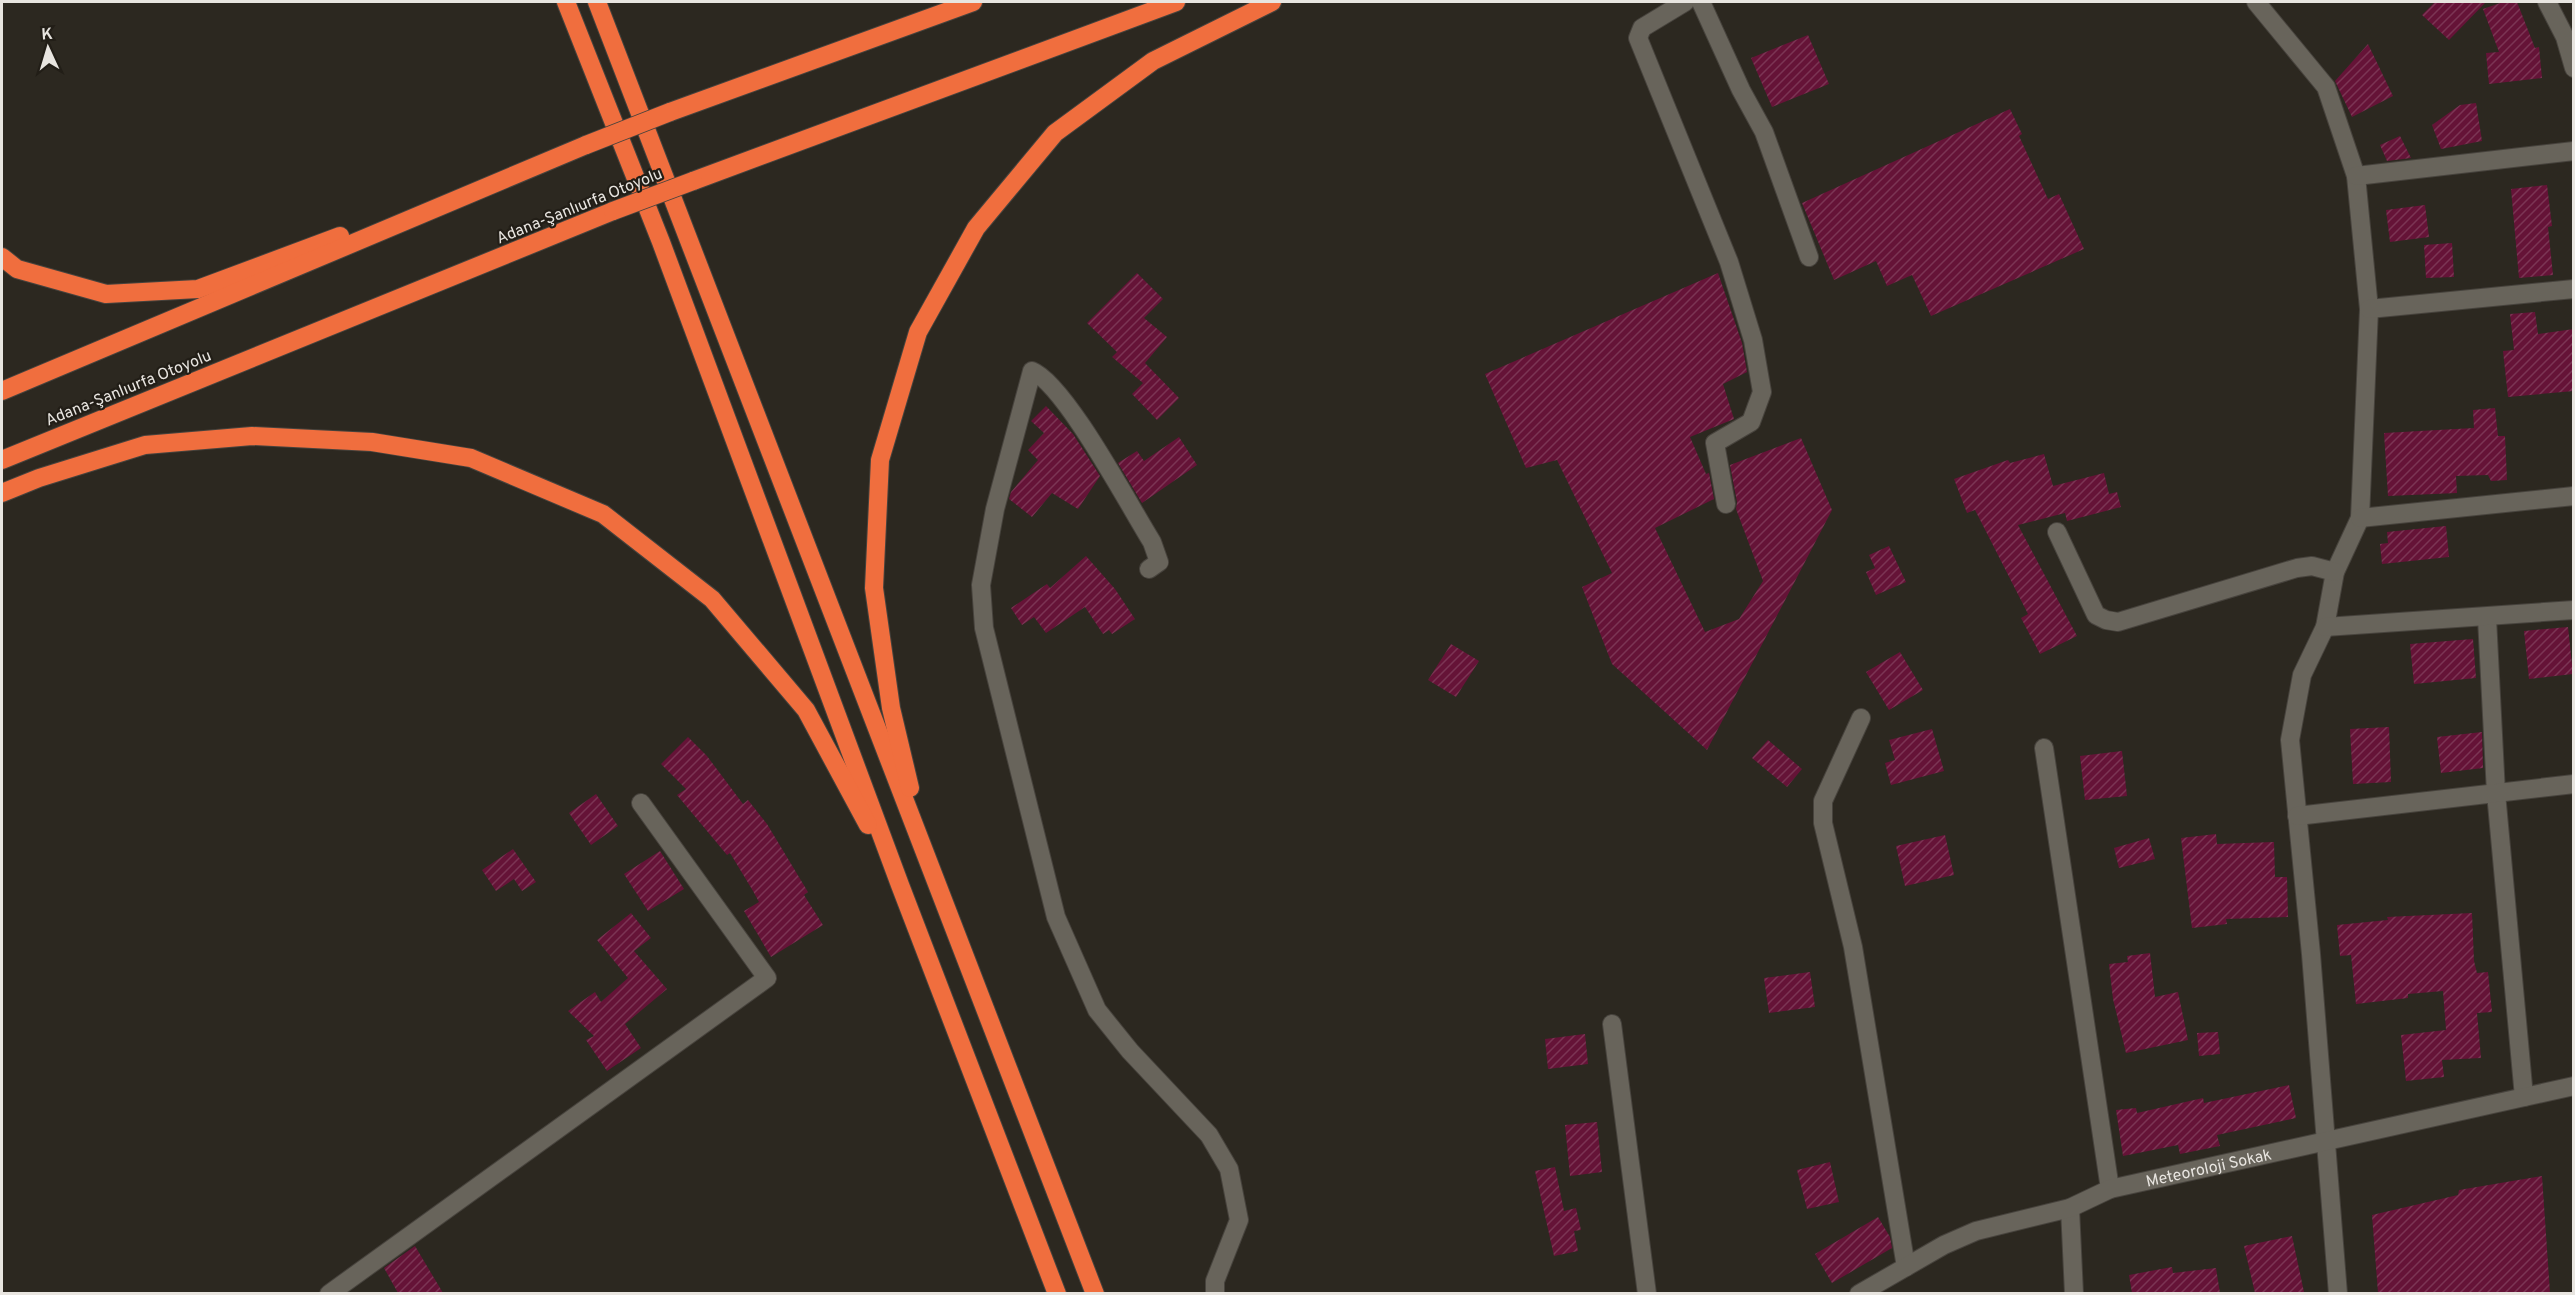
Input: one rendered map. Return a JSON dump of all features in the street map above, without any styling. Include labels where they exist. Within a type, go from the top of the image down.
[{"type":"highway","points":[[566,2],[661,242],[900,885],[1057,1293]]},
{"type":"highway","points":[[597,2],[1095,1293]]},
{"type":"highway","points":[[2,257],[17,269],[106,294],[198,289],[670,112],[973,2]]},
{"type":"highway","name":"Adana-Şanlıurfa Otoyolu","points":[[2,460],[613,211],[1176,2]]},
{"type":"highway","points":[[927,860],[891,708],[874,588],[880,460],[918,332],[976,228],[1055,133],[1153,61],[1272,2]]},
{"type":"highway","points":[[2,391],[586,145]]},
{"type":"highway","points":[[2,493],[39,478],[146,445],[252,436],[372,442],[471,458],[603,514],[712,599],[806,710],[900,885]]},
{"type":"street","points":[[1685,2],[1641,28],[1638,38],[1729,262],[1753,340],[1761,392],[1751,422],[1715,443],[1726,504]]},
{"type":"street","points":[[1701,2],[1741,90],[1764,132],[1809,257]]},
{"type":"street","points":[[2256,2],[2326,87],[2356,176],[2369,309],[2360,518],[2335,572],[2325,627],[2302,675],[2294,708],[2290,740],[2338,1293]]},
{"type":"street","points":[[2547,2],[2565,37],[2574,68]]},
{"type":"street","points":[[2356,176],[2574,151]]},
{"type":"street","points":[[2369,309],[2574,289]]},
{"type":"street","points":[[1149,569],[1159,562],[1152,542],[1063,397],[1041,374],[1032,371],[995,509],[981,585],[984,628],[1056,917],[1097,1010],[1130,1051],[1209,1135],[1229,1169],[1239,1220],[1215,1281],[1215,1293]]},
{"type":"street","points":[[2360,518],[2574,496]]},
{"type":"street","points":[[2057,532],[2096,615],[2106,620],[2118,621],[2297,568],[2312,566],[2335,572]]},
{"type":"street","points":[[2325,627],[2487,618],[2574,610]]},
{"type":"street","points":[[2487,618],[2496,794],[2524,1097]]},
{"type":"street","points":[[1861,718],[1823,801],[1823,823],[1853,947],[1906,1267]]},
{"type":"street","points":[[2043,748],[2110,1189]]},
{"type":"street","points":[[2297,816],[2574,784]]},
{"type":"street","points":[[329,1293],[767,978],[641,803]]},
{"type":"street","points":[[1612,1024],[1647,1293]]},
{"type":"street","name":"Meteoroloji Sokak","points":[[1859,1293],[1944,1245],[1976,1231],[2070,1208],[2110,1189],[2574,1086]]},
{"type":"street","points":[[2070,1208],[2074,1293]]},
{"type":"building","points":[[2435,2],[2486,2],[2449,40],[2422,15]]},
{"type":"building","points":[[2503,2],[2517,2],[2535,48],[2539,47],[2542,78],[2489,84],[2486,53],[2499,52],[2483,9]]},
{"type":"building","points":[[1808,35],[1829,84],[1772,107],[1751,58]]},
{"type":"building","points":[[2368,44],[2393,96],[2352,117],[2335,81]]},
{"type":"building","points":[[2476,103],[2482,141],[2441,149],[2432,125],[2460,105]]},
{"type":"building","points":[[2010,109],[2022,134],[2019,136],[2048,199],[2059,194],[2084,249],[1931,316],[1912,275],[1887,286],[1876,261],[1834,280],[1802,203]]},
{"type":"building","points":[[2400,136],[2411,158],[2387,161],[2380,145]]},
{"type":"building","points":[[2547,185],[2552,226],[2548,227],[2553,275],[2519,278],[2511,189]]},
{"type":"building","points":[[2425,205],[2429,237],[2390,242],[2386,210]]},
{"type":"building","points":[[2452,243],[2454,277],[2426,278],[2424,245]]},
{"type":"building","points":[[1137,273],[1163,299],[1144,318],[1167,337],[1145,363],[1179,398],[1157,420],[1132,394],[1143,383],[1112,357],[1117,352],[1087,323]]},
{"type":"building","points":[[1718,273],[1742,343],[1747,372],[1723,384],[1734,419],[1690,437],[1706,474],[1709,473],[1714,499],[1655,528],[1705,632],[1739,619],[1763,581],[1736,509],[1737,502],[1730,465],[1801,438],[1832,510],[1707,750],[1612,664],[1582,587],[1612,573],[1557,460],[1526,468],[1485,374]]},
{"type":"building","points":[[2535,312],[2538,334],[2574,329],[2574,391],[2508,397],[2503,351],[2514,350],[2510,314]]},
{"type":"building","points":[[1046,406],[1073,434],[1100,476],[1078,509],[1052,493],[1032,517],[1009,499],[1011,492],[1038,460],[1028,450],[1044,433],[1031,421]]},
{"type":"building","points":[[2495,408],[2498,436],[2505,436],[2507,480],[2491,481],[2488,475],[2456,476],[2457,493],[2388,496],[2384,433],[2474,428],[2473,410]]},
{"type":"building","points":[[1179,437],[1197,465],[1142,503],[1118,463],[1137,451],[1144,461]]},
{"type":"building","points":[[2044,454],[2053,486],[2104,473],[2109,494],[2117,492],[2121,507],[2067,521],[2065,513],[2018,525],[2077,636],[2040,654],[2021,618],[2028,614],[1975,510],[1967,513],[1954,479],[2008,460],[2010,463]]},
{"type":"building","points":[[2446,526],[2449,557],[2382,564],[2380,544],[2388,543],[2387,532]]},
{"type":"building","points":[[1889,546],[1906,582],[1876,595],[1866,572],[1875,568],[1869,555]]},
{"type":"building","points":[[1086,556],[1115,589],[1135,619],[1112,634],[1109,630],[1103,634],[1085,607],[1046,633],[1034,617],[1022,625],[1011,608],[1047,584],[1050,588]]},
{"type":"building","points":[[2568,627],[2573,674],[2529,679],[2524,631]]},
{"type":"building","points":[[2473,639],[2476,678],[2414,684],[2410,644]]},
{"type":"building","points":[[1451,644],[1479,661],[1456,697],[1428,680]]},
{"type":"building","points":[[1900,652],[1923,690],[1889,710],[1866,672]]},
{"type":"building","points":[[2389,727],[2391,782],[2353,784],[2350,729]]},
{"type":"building","points":[[1932,729],[1944,771],[1891,785],[1885,763],[1895,760],[1889,740]]},
{"type":"building","points":[[2482,732],[2483,768],[2441,773],[2437,737]]},
{"type":"building","points":[[688,737],[707,756],[743,804],[748,800],[767,824],[808,892],[804,895],[823,925],[771,957],[744,911],[759,902],[753,891],[730,853],[727,855],[677,795],[686,789],[661,764]]},
{"type":"building","points":[[1768,740],[1802,769],[1787,787],[1752,758]]},
{"type":"building","points":[[2122,751],[2127,796],[2085,800],[2080,756]]},
{"type":"building","points":[[596,794],[618,826],[591,845],[569,813]]},
{"type":"building","points":[[2216,834],[2217,844],[2274,842],[2275,877],[2287,877],[2288,917],[2226,919],[2227,924],[2192,928],[2181,838]]},
{"type":"building","points":[[1945,835],[1954,875],[1905,886],[1896,846]]},
{"type":"building","points":[[2149,838],[2155,859],[2119,868],[2114,848]]},
{"type":"building","points":[[513,849],[536,882],[522,891],[514,879],[496,891],[482,870]]},
{"type":"building","points":[[660,851],[684,889],[648,911],[624,874]]},
{"type":"building","points":[[631,913],[651,938],[634,951],[667,989],[625,1024],[641,1048],[607,1071],[586,1040],[594,1036],[568,1011],[595,992],[601,1002],[628,978],[597,940]]},
{"type":"building","points":[[2472,913],[2474,961],[2477,973],[2488,972],[2492,1012],[2477,1013],[2481,1058],[2442,1060],[2444,1077],[2406,1081],[2401,1035],[2446,1030],[2443,991],[2408,994],[2408,998],[2356,1004],[2351,955],[2340,956],[2337,925],[2388,920],[2387,917]]},
{"type":"building","points":[[2150,953],[2155,997],[2178,992],[2188,1040],[2126,1053],[2113,999],[2109,964],[2128,962],[2127,956]]},
{"type":"building","points":[[1810,972],[1815,1007],[1769,1013],[1764,978]]},
{"type":"building","points":[[2218,1032],[2220,1054],[2199,1056],[2197,1033]]},
{"type":"building","points":[[1585,1034],[1588,1064],[1548,1069],[1545,1039]]},
{"type":"building","points":[[2289,1085],[2296,1118],[2217,1135],[2220,1146],[2180,1154],[2178,1145],[2123,1156],[2116,1110],[2136,1108],[2137,1113],[2203,1098],[2204,1103]]},
{"type":"building","points":[[1597,1122],[1602,1172],[1570,1176],[1565,1125]]},
{"type":"building","points":[[1830,1162],[1839,1202],[1807,1209],[1797,1170]]},
{"type":"building","points":[[1555,1167],[1564,1211],[1576,1208],[1581,1230],[1574,1231],[1578,1251],[1554,1256],[1535,1171]]},
{"type":"building","points":[[2542,1176],[2550,1293],[2378,1293],[2372,1215],[2458,1195],[2459,1190]]},
{"type":"building","points":[[1878,1217],[1890,1237],[1892,1248],[1832,1283],[1815,1254]]},
{"type":"building","points":[[2292,1236],[2304,1292],[2255,1293],[2244,1246]]},
{"type":"building","points":[[415,1246],[443,1293],[398,1293],[384,1268]]},
{"type":"building","points":[[2172,1267],[2173,1273],[2216,1268],[2220,1293],[2132,1293],[2129,1275]]}]
